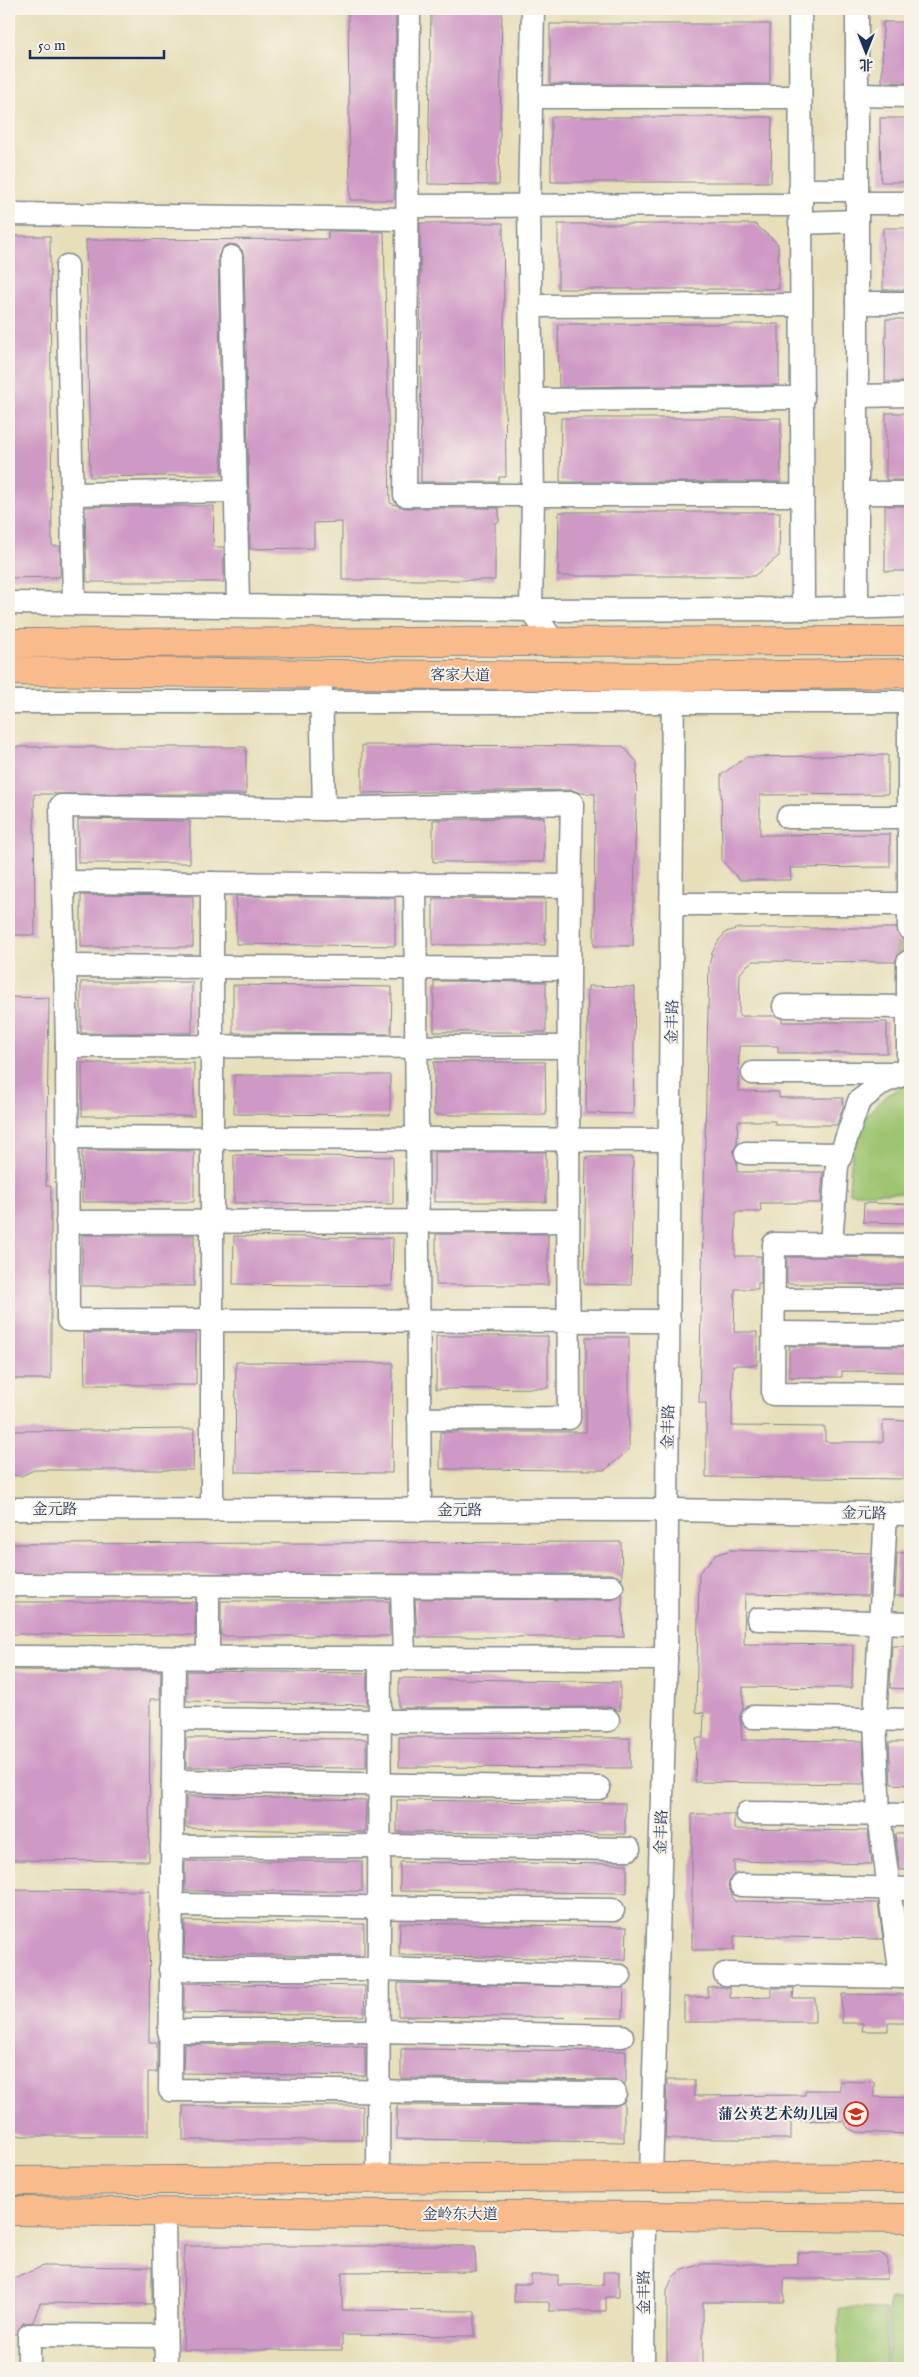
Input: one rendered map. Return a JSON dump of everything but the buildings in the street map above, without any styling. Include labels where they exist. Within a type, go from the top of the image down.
[{"type":"main road","name":"客家大道","points":[[9,643],[910,641]]},
{"type":"main road","name":"客家大道","points":[[9,671],[321,673],[674,689],[910,673]]},
{"type":"main road","points":[[10,2180],[378,2180],[651,2177],[910,2178]]},
{"type":"main road","name":"金岭东大道","points":[[9,2211],[910,2218]]},
{"type":"street","points":[[409,9],[405,495],[802,495]]},
{"type":"street","points":[[533,9],[529,206],[532,496],[531,610],[555,643]]},
{"type":"street","points":[[800,9],[803,609]]},
{"type":"street","points":[[857,606],[858,9]]},
{"type":"street","points":[[857,95],[910,96]]},
{"type":"street","points":[[531,97],[799,98]]},
{"type":"street","points":[[9,214],[408,213],[529,206],[800,206],[910,203]]},
{"type":"street","points":[[800,206],[857,205]]},
{"type":"street","points":[[231,258],[238,606]]},
{"type":"street","points":[[67,266],[74,604]]},
{"type":"street","points":[[857,303],[910,303]]},
{"type":"street","points":[[530,306],[801,305]]},
{"type":"street","points":[[857,396],[910,395]]},
{"type":"street","points":[[531,400],[803,398]]},
{"type":"street","points":[[72,494],[236,491]]},
{"type":"street","points":[[857,493],[910,493]]},
{"type":"street","points":[[9,603],[531,610],[803,609],[910,606]]},
{"type":"street","points":[[321,673],[324,808]]},
{"type":"street","points":[[9,702],[322,702],[674,689],[910,702],[909,928]]},
{"type":"street","name":"金丰路","points":[[651,2177],[666,1659],[674,689]]},
{"type":"street","points":[[419,1419],[569,1418],[568,1321],[568,1139],[567,1047],[572,803],[324,808],[61,806],[67,1046],[68,1320],[418,1321],[568,1321],[669,1321]]},
{"type":"street","points":[[788,817],[910,817]]},
{"type":"street","points":[[63,882],[570,886]]},
{"type":"street","points":[[212,883],[212,1510]]},
{"type":"street","points":[[415,884],[420,1510]]},
{"type":"street","points":[[673,904],[910,904]]},
{"type":"street","points":[[908,962],[909,1073]]},
{"type":"street","points":[[64,966],[568,969]]},
{"type":"street","points":[[784,1006],[909,1007]]},
{"type":"street","points":[[67,1046],[567,1047]]},
{"type":"street","points":[[753,1073],[909,1073]]},
{"type":"street","points":[[831,1244],[837,1166],[859,1101],[884,1082],[909,1073]]},
{"type":"street","points":[[66,1137],[671,1140]]},
{"type":"street","points":[[746,1153],[841,1154]]},
{"type":"street","points":[[67,1222],[568,1221]]},
{"type":"street","points":[[910,1245],[774,1244],[774,1394],[910,1395]]},
{"type":"street","points":[[774,1300],[910,1300]]},
{"type":"street","points":[[774,1333],[910,1334]]},
{"type":"street","name":"金元路","points":[[9,1509],[667,1510],[910,1514]]},
{"type":"street","points":[[725,1974],[905,1977],[888,1889],[879,1814],[876,1719],[886,1514]]},
{"type":"street","points":[[15,1586],[612,1587]]},
{"type":"street","points":[[208,1586],[208,1659]]},
{"type":"street","points":[[402,1588],[404,1659]]},
{"type":"street","points":[[758,1619],[910,1623]]},
{"type":"street","points":[[9,1657],[666,1659]]},
{"type":"street","points":[[174,1659],[169,2032],[170,2090],[615,2093]]},
{"type":"street","points":[[378,2180],[380,1659]]},
{"type":"street","points":[[753,1716],[910,1720]]},
{"type":"street","points":[[174,1719],[379,1721],[608,1720]]},
{"type":"street","points":[[173,1782],[599,1788]]},
{"type":"street","points":[[747,1813],[910,1815]]},
{"type":"street","points":[[172,1847],[379,1846],[629,1849]]},
{"type":"street","points":[[741,1885],[910,1889]]},
{"type":"street","points":[[171,1905],[613,1910]]},
{"type":"street","points":[[170,1970],[379,1970],[620,1976]]},
{"type":"street","points":[[169,2032],[379,2031],[622,2036]]},
{"type":"street","points":[[164,2212],[166,2368]]},
{"type":"street","name":"金丰路","points":[[643,2368],[644,2215]]},
{"type":"street","points":[[29,2368],[29,2335],[165,2336]]},
{"type":"green space","points":[[905,1084],[910,1086],[910,1193],[849,1193],[852,1158],[859,1129],[876,1105]]},
{"type":"green space","points":[[889,2300],[910,2300],[910,2368],[888,2368]]},
{"type":"green space","points":[[839,2308],[886,2309],[886,2368],[838,2368]]},
{"type":"tunnel","points":[[908,962],[909,928]]},
{"type":"place","name":"蒲公英艺术幼儿园","points":[[856,2114]]}]
